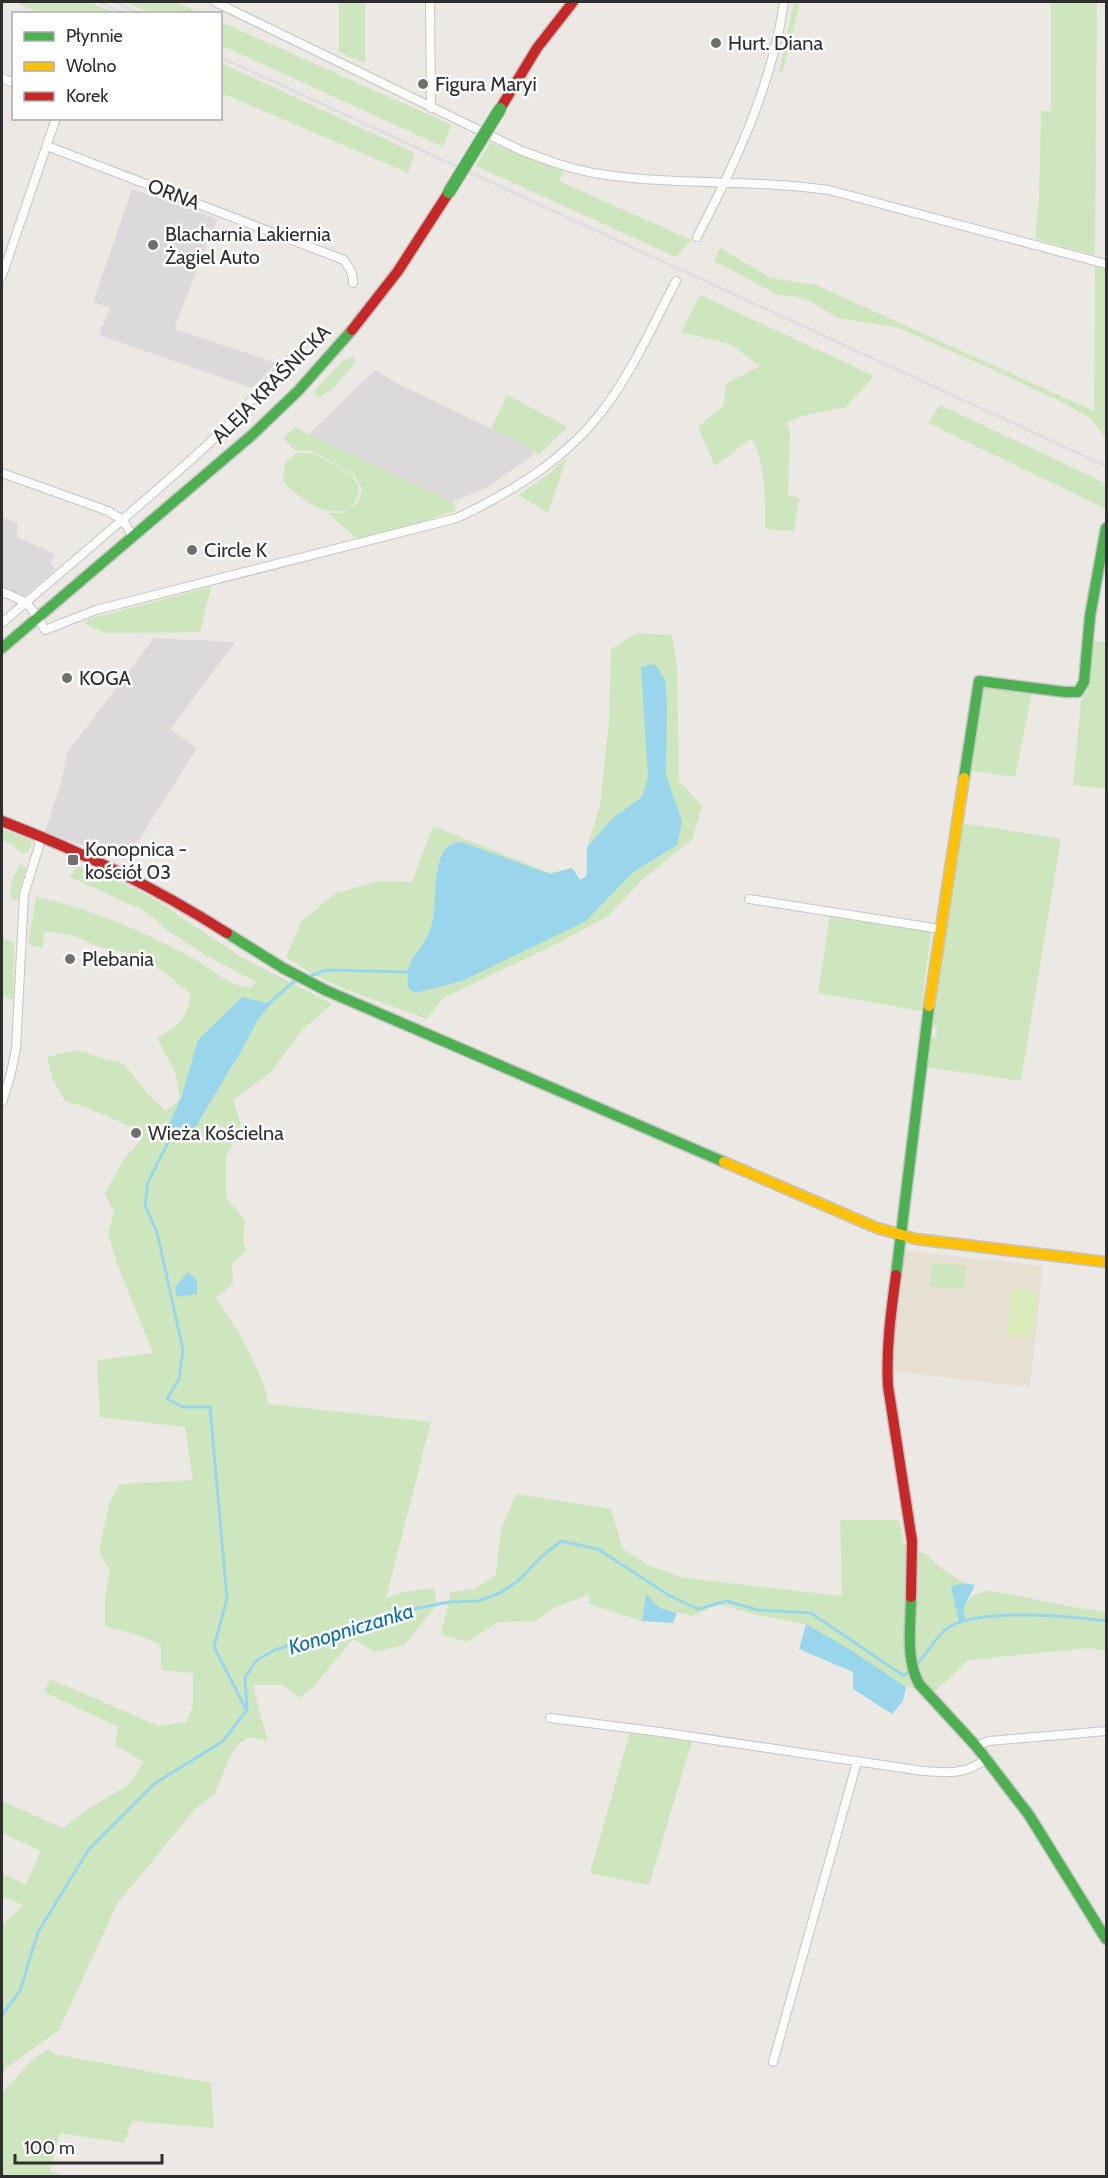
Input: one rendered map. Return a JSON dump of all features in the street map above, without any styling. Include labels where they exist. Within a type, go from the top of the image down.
[{"type":"street","points":[[214,2],[520,150],[562,165],[598,174],[636,178],[829,190],[1107,264]]},
{"type":"street","points":[[430,2],[431,108]]},
{"type":"street","name":"ALEJA KRAŚNICKA","points":[[38,617],[254,433],[322,364],[371,308],[449,192],[537,48],[573,2]]},
{"type":"street","points":[[697,237],[725,183],[763,94],[780,30],[784,2]]},
{"type":"street","points":[[2,276],[55,120]]},
{"type":"street","name":"ORNA","points":[[46,146],[344,260],[352,273],[352,283]]},
{"type":"street","points":[[2,592],[26,602],[45,630],[96,610],[457,518],[498,497],[541,470],[584,433],[607,405],[676,281]]},
{"type":"street","points":[[2,623],[206,446],[288,361]]},
{"type":"street","points":[[2,473],[108,511],[123,520],[133,537]]},
{"type":"street","points":[[1107,528],[1104,531],[1090,616],[1084,682],[1078,692],[1063,693],[1002,682],[979,681],[940,929],[900,1236],[887,1371],[912,1541],[912,1669],[919,1683],[987,1758],[1029,1815],[1107,1939]]},
{"type":"street","points":[[2,648],[38,617]]},
{"type":"street","points":[[2,821],[161,892],[285,969],[325,990],[847,1216],[900,1236],[1107,1262]]},
{"type":"street","points":[[2,1102],[16,1049],[24,894],[39,846],[39,836]]},
{"type":"street","points":[[749,899],[940,929]]},
{"type":"street","points":[[550,1718],[952,1774],[971,1769],[987,1758]]},
{"type":"street","points":[[976,1746],[989,1741],[1107,1731]]},
{"type":"street","points":[[773,2062],[857,1762]]},
{"type":"shaded area","points":[[132,189],[217,219],[174,329],[276,363],[252,388],[99,335],[110,308],[93,302]]},
{"type":"shaded area","points":[[375,370],[398,384],[524,444],[536,453],[484,489],[452,502],[309,434]]},
{"type":"shaded area","points":[[2,517],[18,523],[16,537],[56,554],[50,563],[56,569],[24,597],[2,589]]},
{"type":"shaded area","points":[[154,638],[235,642],[170,729],[197,748],[126,860],[45,832],[62,779],[67,753]]},
{"type":"shaded area","points":[[904,1251],[1043,1266],[1030,1387],[890,1371]]},
{"type":"green space","points":[[15,2],[89,2],[113,12],[38,12]]},
{"type":"green space","points":[[125,2],[175,2],[199,12],[149,12]]},
{"type":"green space","points":[[339,2],[365,2],[365,63],[339,52]]},
{"type":"green space","points":[[794,2],[800,2],[783,71],[779,72]]},
{"type":"green space","points":[[1051,2],[1097,2],[1095,255],[1035,239],[1039,198],[1041,111],[1051,111]]},
{"type":"green space","points":[[222,22],[452,125],[443,146],[222,45]]},
{"type":"green space","points":[[222,63],[415,153],[408,173],[222,93]]},
{"type":"green space","points":[[490,143],[563,171],[559,181],[691,240],[676,257],[476,166]]},
{"type":"green space","points":[[720,248],[771,278],[816,285],[1094,411],[1095,266],[1106,269],[1106,439],[1091,419],[1064,403],[976,362],[896,327],[837,318],[812,302],[794,296],[778,295],[714,261]]},
{"type":"green space","points":[[700,295],[874,376],[846,407],[802,416],[787,423],[790,431],[788,495],[799,498],[794,531],[765,529],[765,494],[762,471],[752,438],[715,466],[698,427],[723,406],[727,383],[760,366],[730,344],[681,332]]},
{"type":"green space","points":[[354,357],[355,363],[333,389],[317,398],[315,390],[344,360]]},
{"type":"green space","points":[[507,395],[568,427],[539,455],[524,444],[491,429]]},
{"type":"green space","points":[[940,405],[1099,480],[1106,485],[1106,509],[928,423]]},
{"type":"green space","points":[[295,427],[455,504],[456,510],[397,531],[357,539],[328,513],[341,513],[357,504],[362,488],[354,475],[312,451],[295,450],[283,438]]},
{"type":"green space","points":[[297,453],[312,453],[352,475],[359,488],[355,502],[347,509],[338,512],[327,511],[297,494],[283,480],[285,463]]},
{"type":"green space","points":[[567,457],[548,513],[519,495],[550,473]]},
{"type":"green space","points":[[211,587],[200,632],[105,633],[85,624],[88,619]]},
{"type":"green space","points":[[637,633],[672,635],[677,666],[679,781],[702,806],[692,840],[644,878],[608,916],[552,946],[443,998],[427,1019],[347,990],[314,975],[286,957],[301,922],[334,894],[378,881],[412,882],[433,826],[550,873],[572,868],[580,880],[586,876],[587,847],[600,806],[609,721],[611,649]]},
{"type":"green space","points":[[1093,640],[1106,643],[1106,789],[1073,785],[1081,701],[1088,690]]},
{"type":"green space","points":[[989,684],[1032,693],[1015,777],[968,770],[982,688]]},
{"type":"green space","points":[[961,823],[1061,839],[1021,1081],[925,1067],[928,1040],[937,1035],[937,1028],[930,1023]]},
{"type":"green space","points":[[2,829],[31,840],[32,845],[28,851],[24,853],[2,840]]},
{"type":"green space","points":[[21,864],[26,868],[15,901],[10,889]]},
{"type":"green space","points":[[77,866],[102,872],[156,900],[241,957],[332,1004],[302,1030],[270,1073],[233,1100],[241,1125],[226,1157],[226,1197],[245,1221],[243,1241],[246,1251],[232,1264],[233,1284],[216,1298],[254,1361],[269,1404],[431,1422],[386,1598],[403,1592],[434,1588],[437,1605],[404,1645],[375,1652],[353,1639],[313,1687],[299,1698],[282,1685],[254,1685],[268,1741],[250,1737],[239,1743],[229,1759],[215,1794],[195,1809],[117,1904],[59,2030],[6,2068],[2,2076],[2,1925],[24,1905],[2,1897],[2,1874],[26,1884],[41,1851],[2,1833],[2,1801],[63,1828],[83,1812],[128,1785],[144,1762],[115,1745],[118,1727],[44,1692],[50,1679],[159,1726],[186,1722],[193,1706],[193,1673],[161,1670],[161,1645],[141,1636],[105,1626],[105,1597],[110,1571],[99,1552],[110,1501],[120,1484],[193,1480],[185,1427],[100,1417],[97,1360],[153,1353],[117,1264],[108,1232],[114,1213],[105,1193],[124,1159],[142,1139],[137,1129],[65,1101],[53,1080],[47,1057],[75,1050],[124,1064],[165,1111],[180,1100],[175,1072],[157,1038],[171,1030],[185,1015],[190,993],[143,956],[100,947],[71,935],[44,931],[43,948],[28,944],[36,897],[95,913],[131,928],[186,954],[232,983],[250,988],[256,982],[205,955],[167,930],[145,911],[70,877]]},
{"type":"green space","points":[[830,914],[931,931],[921,1011],[818,993]]},
{"type":"green space","points":[[2,938],[14,943],[13,1000],[2,995],[4,982],[2,981]]},
{"type":"green space","points":[[932,1263],[966,1266],[964,1289],[930,1286]]},
{"type":"green space","points":[[1013,1288],[1038,1291],[1032,1338],[1007,1335]]},
{"type":"green space","points":[[516,1494],[611,1509],[623,1549],[650,1566],[684,1578],[842,1596],[840,1520],[899,1520],[904,1544],[926,1554],[942,1569],[964,1583],[951,1587],[965,1621],[964,1607],[970,1597],[988,1590],[1106,1612],[1106,1651],[1089,1648],[969,1660],[934,1692],[906,1687],[806,1624],[757,1615],[718,1604],[693,1616],[660,1608],[646,1595],[642,1621],[589,1604],[589,1594],[556,1607],[535,1621],[499,1622],[467,1642],[441,1634],[451,1592],[476,1589],[496,1574],[501,1530]]},
{"type":"green space","points":[[630,1732],[692,1741],[649,1885],[590,1873]]},
{"type":"green space","points":[[49,2049],[54,2054],[211,2083],[214,2128],[132,2121],[124,2143],[60,2133],[50,2171],[66,2176],[2,2176],[2,2093],[34,2058]]},
{"type":"water","points":[[655,664],[665,680],[666,775],[682,821],[677,845],[632,873],[586,921],[462,981],[415,993],[409,989],[410,964],[426,938],[433,920],[439,862],[443,852],[453,843],[462,842],[550,874],[572,868],[580,880],[587,876],[587,847],[613,818],[642,797],[648,777],[641,667]]},
{"type":"water","points":[[242,997],[271,1004],[253,1025],[191,1135],[171,1139],[167,1129],[182,1095],[198,1040]]},
{"type":"water","points":[[188,1272],[197,1281],[197,1294],[177,1297],[175,1287]]},
{"type":"water","points":[[964,1583],[975,1585],[964,1607],[965,1621],[959,1623],[951,1586]]},
{"type":"water","points":[[646,1594],[660,1608],[677,1613],[673,1623],[642,1621]]},
{"type":"water","points":[[806,1624],[851,1650],[906,1687],[903,1701],[892,1714],[853,1689],[853,1672],[799,1649]]},
{"type":"waterway","points":[[308,977],[326,970],[407,972]]},
{"type":"waterway","points":[[267,1005],[292,983],[299,980]]},
{"type":"waterway","points":[[235,1059],[256,1020]]},
{"type":"waterway","points":[[172,1135],[148,1182],[145,1206],[157,1232],[183,1350],[179,1379],[167,1399],[183,1407],[210,1407],[227,1598],[214,1647],[246,1709]]},
{"type":"waterway","name":"Konopniczanka","points":[[2,2015],[20,1991],[38,1932],[89,1849],[154,1784],[223,1741],[247,1710],[245,1677],[257,1660],[297,1642],[318,1642],[413,1609],[449,1602],[478,1601],[500,1593],[519,1580],[540,1558],[561,1541],[598,1549],[670,1596],[698,1609],[727,1601],[758,1610],[811,1613],[904,1676],[910,1670]]},
{"type":"waterway","name":"Konopniczanka","points":[[915,1666],[945,1630],[963,1621],[1003,1615],[1071,1617],[1106,1621]]},
{"type":"railway","points":[[99,2],[121,12]]},
{"type":"railway","points":[[118,3],[136,12]]},
{"type":"railway","points":[[222,58],[1106,466]]},
{"type":"traffic: fast","points":[[449,192],[500,109]]},
{"type":"traffic: fast","points":[[2,648],[252,435],[298,391],[352,330]]},
{"type":"traffic: fast","points":[[964,778],[979,681],[1065,692],[1078,692],[1084,682],[1090,616],[1106,528]]},
{"type":"traffic: fast","points":[[227,933],[283,968],[325,990],[724,1162]]},
{"type":"traffic: fast","points":[[896,1275],[929,1006]]},
{"type":"traffic: fast","points":[[911,1597],[910,1652],[919,1684],[976,1746],[1029,1815],[1106,1939]]},
{"type":"traffic: slow","points":[[929,1006],[964,778]]},
{"type":"traffic: slow","points":[[724,1162],[877,1228],[916,1239],[1106,1262]]},
{"type":"traffic: jam","points":[[500,109],[537,48],[573,2]]},
{"type":"traffic: jam","points":[[352,330],[398,271],[449,192]]},
{"type":"traffic: jam","points":[[2,821],[118,871],[227,933]]},
{"type":"traffic: jam","points":[[896,1275],[888,1344],[888,1386],[912,1541],[911,1597]]},
{"type":"place","name":"Hurt. Diana","points":[[716,43]]},
{"type":"place","name":"Figura Maryi","points":[[423,84]]},
{"type":"place","name":"Blacharnia Lakiernia Żagiel Auto","points":[[153,245]]},
{"type":"place","name":"Circle K","points":[[192,550]]},
{"type":"place","name":"KOGA","points":[[67,678]]},
{"type":"place","name":"Konopnica - kościół 03","points":[[73,860]]},
{"type":"place","name":"Plebania","points":[[70,959]]},
{"type":"place","name":"Wieża Kościelna","points":[[136,1133]]}]
